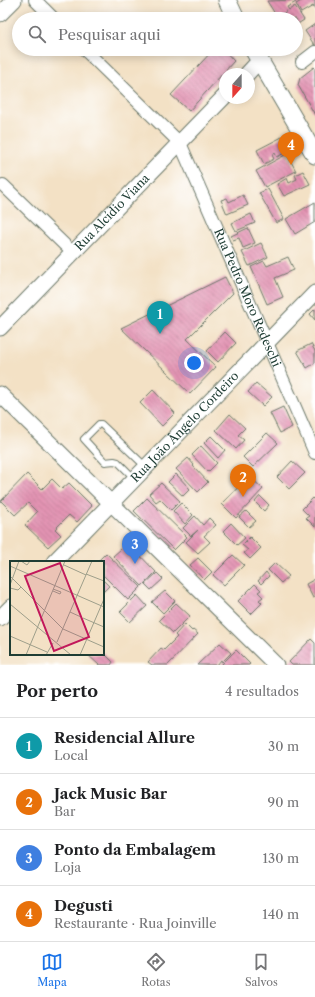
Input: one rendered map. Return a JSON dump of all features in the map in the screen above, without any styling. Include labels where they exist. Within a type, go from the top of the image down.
[{"type":"main road","points":[[227,0],[233,12]]},
{"type":"main road","points":[[257,56],[315,155]]},
{"type":"street","points":[[0,14],[14,0]]},
{"type":"street","points":[[35,0],[47,12]]},
{"type":"street","points":[[302,62],[315,52]]},
{"type":"street","points":[[91,56],[180,143]]},
{"type":"street","points":[[250,68],[256,56]]},
{"type":"street","name":"Rua Alcídio Viana","points":[[0,328],[219,102]]},
{"type":"street","name":"Rua Pedro Moro Redeschi","points":[[180,143],[315,453]]},
{"type":"street","points":[[3,184],[73,253]]},
{"type":"street","name":"Rua João Ângelo Cordeiro","points":[[55,561],[315,293]]},
{"type":"street","points":[[0,394],[276,665]]},
{"type":"street","points":[[0,618],[10,608]]},
{"type":"lane","points":[[135,479],[118,462],[104,462],[84,439],[99,424],[101,424],[146,467]]},
{"type":"building","points":[[295,0],[296,2],[287,7],[289,10],[295,6],[299,12],[274,12],[267,1]]},
{"type":"building","points":[[303,0],[315,0],[315,10],[313,6],[300,12],[296,4]]},
{"type":"building","points":[[315,24],[315,46],[305,31]]},
{"type":"building","points":[[207,56],[229,56],[234,61],[228,68],[219,68],[219,78],[189,111],[171,95]]},
{"type":"building","points":[[314,67],[315,115],[298,85],[300,78]]},
{"type":"building","points":[[282,137],[290,150],[277,157],[275,153],[272,155],[274,159],[264,164],[257,150]]},
{"type":"building","points":[[287,154],[296,171],[265,187],[256,171]]},
{"type":"building","points":[[303,171],[310,184],[284,196],[277,184],[287,178],[289,183],[297,179],[295,175]]},
{"type":"building","points":[[268,189],[284,219],[276,223],[259,193]]},
{"type":"building","points":[[243,195],[248,205],[227,214],[221,200],[227,198],[229,202]]},
{"type":"building","points":[[315,202],[315,222],[295,234],[286,219]]},
{"type":"building","points":[[251,214],[255,223],[236,231],[232,223]]},
{"type":"building","points":[[248,228],[255,243],[243,248],[239,238],[233,240],[231,236]]},
{"type":"building","points":[[261,243],[268,257],[249,266],[242,252]]},
{"type":"building","points":[[288,257],[294,270],[275,278],[283,297],[267,304],[251,267],[264,261],[267,266]]},
{"type":"building","points":[[225,277],[233,293],[187,339],[216,367],[190,394],[121,328]]},
{"type":"building","points":[[315,309],[315,320],[310,314]]},
{"type":"building","points":[[225,332],[236,343],[218,362],[207,351]]},
{"type":"building","points":[[311,344],[315,351],[315,363],[307,368],[297,351]]},
{"type":"building","points":[[256,383],[272,397],[263,406],[248,392]]},
{"type":"building","points":[[153,390],[175,413],[162,426],[140,403]]},
{"type":"building","points":[[283,407],[292,427],[280,433],[270,413]]},
{"type":"building","points":[[230,414],[245,428],[238,435],[244,440],[236,449],[216,430]]},
{"type":"building","points":[[267,433],[278,443],[253,467],[243,457]]},
{"type":"building","points":[[211,436],[225,450],[218,458],[204,443]]},
{"type":"building","points":[[201,446],[217,463],[208,472],[192,455]]},
{"type":"building","points":[[188,458],[194,465],[193,466],[208,482],[198,492],[176,469]]},
{"type":"building","points":[[292,461],[305,473],[289,489],[277,477]]},
{"type":"building","points":[[27,474],[42,489],[52,479],[62,489],[69,483],[92,506],[77,522],[69,515],[55,529],[61,535],[48,547],[25,525],[37,512],[28,503],[15,515],[1,501]]},
{"type":"building","points":[[176,474],[190,489],[183,496],[168,482]]},
{"type":"building","points":[[249,476],[263,489],[236,518],[222,504]]},
{"type":"building","points":[[161,483],[180,501],[171,510],[160,499],[156,502],[149,494]]},
{"type":"building","points":[[260,496],[269,505],[264,511],[255,502]]},
{"type":"building","points":[[147,498],[187,537],[174,550],[134,511]]},
{"type":"building","points":[[313,498],[315,500],[315,527],[306,518],[309,516],[302,509]]},
{"type":"building","points":[[181,503],[193,515],[185,524],[173,511]]},
{"type":"building","points":[[246,511],[256,521],[249,527],[239,517]]},
{"type":"building","points":[[195,516],[203,525],[209,518],[216,525],[204,536],[210,542],[198,553],[186,542],[198,530],[191,536],[183,528]]},
{"type":"building","points":[[231,523],[245,538],[237,545],[223,531]]},
{"type":"building","points":[[250,537],[261,548],[250,559],[244,553],[248,550],[242,545]]},
{"type":"building","points":[[128,543],[156,572],[142,586],[113,556]]},
{"type":"building","points":[[106,553],[141,587],[128,600],[104,576],[104,561],[98,561]]},
{"type":"building","points":[[233,555],[244,565],[224,585],[213,575]]},
{"type":"building","points":[[198,558],[212,572],[204,580],[190,565]]},
{"type":"building","points":[[275,563],[289,576],[281,583],[268,570]]},
{"type":"building","points":[[266,572],[269,576],[261,584],[258,581]]},
{"type":"building","points":[[157,573],[163,579],[151,590],[145,584]]},
{"type":"building","points":[[315,579],[315,597],[313,598],[306,584]]},
{"type":"building","points":[[104,581],[109,586],[104,591]]},
{"type":"building","points":[[255,584],[261,590],[258,592],[263,597],[259,600],[262,603],[251,614],[238,601]]},
{"type":"building","points":[[165,591],[175,601],[163,613],[152,602]]},
{"type":"building","points":[[137,595],[147,606],[130,622],[120,612]]},
{"type":"building","points":[[176,603],[190,616],[173,633],[159,620]]},
{"type":"building","points":[[185,624],[192,631],[193,630],[198,634],[168,665],[152,665],[148,662],[161,648],[164,650],[177,637],[175,635]]},
{"type":"building","points":[[311,639],[315,643],[315,665],[292,665],[289,662]]},
{"type":"building","points":[[220,643],[231,653],[222,662],[221,660],[217,665],[197,665]]},
{"type":"building","points":[[236,650],[250,664],[249,665],[221,665]]},
{"type":"building","points":[[104,653],[113,662],[111,665],[99,665],[88,655],[104,655]]},
{"type":"place","name":"Degusti","points":[[291,165]]},
{"type":"place","name":"Residencial Allure","points":[[160,334]]},
{"type":"place","name":"Jack Music Bar","points":[[243,497]]},
{"type":"place","name":"Ponto da Embalagem","points":[[135,564]]}]
